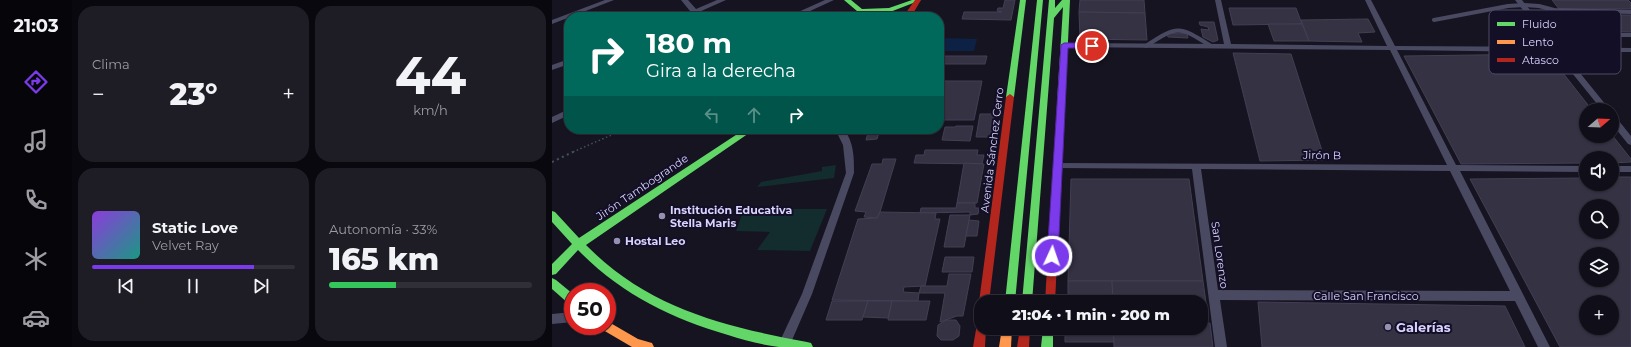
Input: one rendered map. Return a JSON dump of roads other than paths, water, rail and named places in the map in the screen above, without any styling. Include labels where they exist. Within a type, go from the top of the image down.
[{"type":"main road","points":[[847,0],[862,12]]},
{"type":"main road","points":[[878,12],[890,10],[918,0]]},
{"type":"main road","points":[[910,12],[918,0]]},
{"type":"main road","name":"Avenida Sánchez Cerro","points":[[985,295],[1022,0]]},
{"type":"main road","points":[[1011,295],[1040,0]]},
{"type":"main road","points":[[1028,295],[1052,0]]},
{"type":"main road","points":[[1050,18],[1066,0]]},
{"type":"main road","points":[[1050,295],[1066,0]]},
{"type":"main road","name":"Jirón Tambogrande","points":[[552,271],[577,245],[744,134]]},
{"type":"main road","points":[[552,215],[577,245],[625,285],[670,310],[720,328],[807,347]]},
{"type":"main road","points":[[552,283],[564,293]]},
{"type":"main road","points":[[616,331],[635,343],[648,347]]},
{"type":"main road","points":[[979,347],[980,335]]},
{"type":"main road","points":[[1005,347],[1006,335]]},
{"type":"main road","points":[[1023,347],[1024,335]]},
{"type":"main road","points":[[1047,347],[1048,335]]},
{"type":"street","points":[[573,12],[592,3],[611,0]]},
{"type":"street","points":[[684,0],[695,12]]},
{"type":"street","points":[[701,12],[723,0]]},
{"type":"street","points":[[803,12],[831,0]]},
{"type":"street","points":[[1218,0],[1228,47]]},
{"type":"street","points":[[1368,0],[1544,347]]},
{"type":"street","points":[[552,22],[564,16]]},
{"type":"street","points":[[1064,45],[1489,49]]},
{"type":"street","points":[[552,68],[564,63]]},
{"type":"street","points":[[1577,74],[1600,103]]},
{"type":"street","points":[[552,120],[564,114]]},
{"type":"street","points":[[1619,127],[1631,142]]},
{"type":"street","points":[[785,343],[807,294],[850,173],[850,153],[846,138],[843,134]]},
{"type":"street","name":"Jirón B","points":[[1058,164],[1579,169]]},
{"type":"street","name":"San Lorenzo","points":[[1196,166],[1221,347]]},
{"type":"street","points":[[1619,169],[1631,169]]},
{"type":"street","name":"Calle San Francisco","points":[[1214,295],[1518,296]]},
{"type":"street","points":[[552,319],[564,318]]},
{"type":"lane","points":[[1493,10],[1520,3],[1544,6],[1554,10]]},
{"type":"lane","points":[[1434,20],[1489,11]]},
{"type":"lane","points":[[1621,12],[1631,12]]},
{"type":"lane","points":[[1146,46],[1169,31],[1187,31],[1212,47]]},
{"type":"water","points":[[944,38],[977,39],[974,51],[944,51]]},
{"type":"place","name":"Institución Educativa Stella Maris","points":[[662,216]]},
{"type":"place","name":"Hostal Leo","points":[[617,241]]},
{"type":"place","name":"Galerías","points":[[1388,327]]}]
